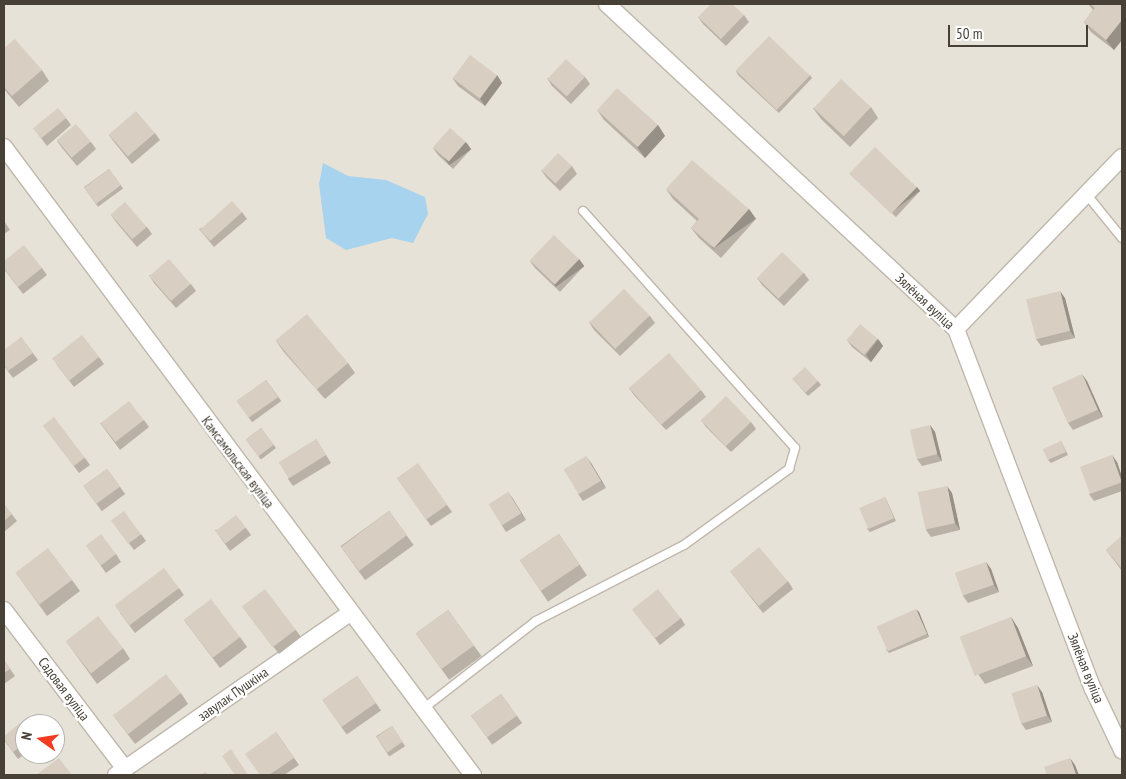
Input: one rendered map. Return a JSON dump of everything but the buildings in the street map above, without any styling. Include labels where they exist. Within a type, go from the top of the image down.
[{"type":"street","name":"Зялёная вуліца","points":[[607,4],[956,329],[1093,689],[1122,750]]},
{"type":"street","name":"Камсамольская вуліца","points":[[4,147],[350,613],[473,775]]},
{"type":"street","points":[[956,329],[1122,157]]},
{"type":"street","name":"Садовая вуліца","points":[[4,610],[120,772]]},
{"type":"street","name":"завулак Пушкіна","points":[[120,772],[350,613]]},
{"type":"lane","points":[[1087,195],[1122,238]]},
{"type":"lane","points":[[423,709],[536,621],[684,545],[789,469],[795,448],[583,211]]},
{"type":"shaded area","points":[[4,4],[1122,4],[1122,775],[4,775]]},
{"type":"water","points":[[323,163],[348,176],[386,180],[425,197],[428,214],[413,243],[392,238],[346,250],[326,238],[319,184]]}]
